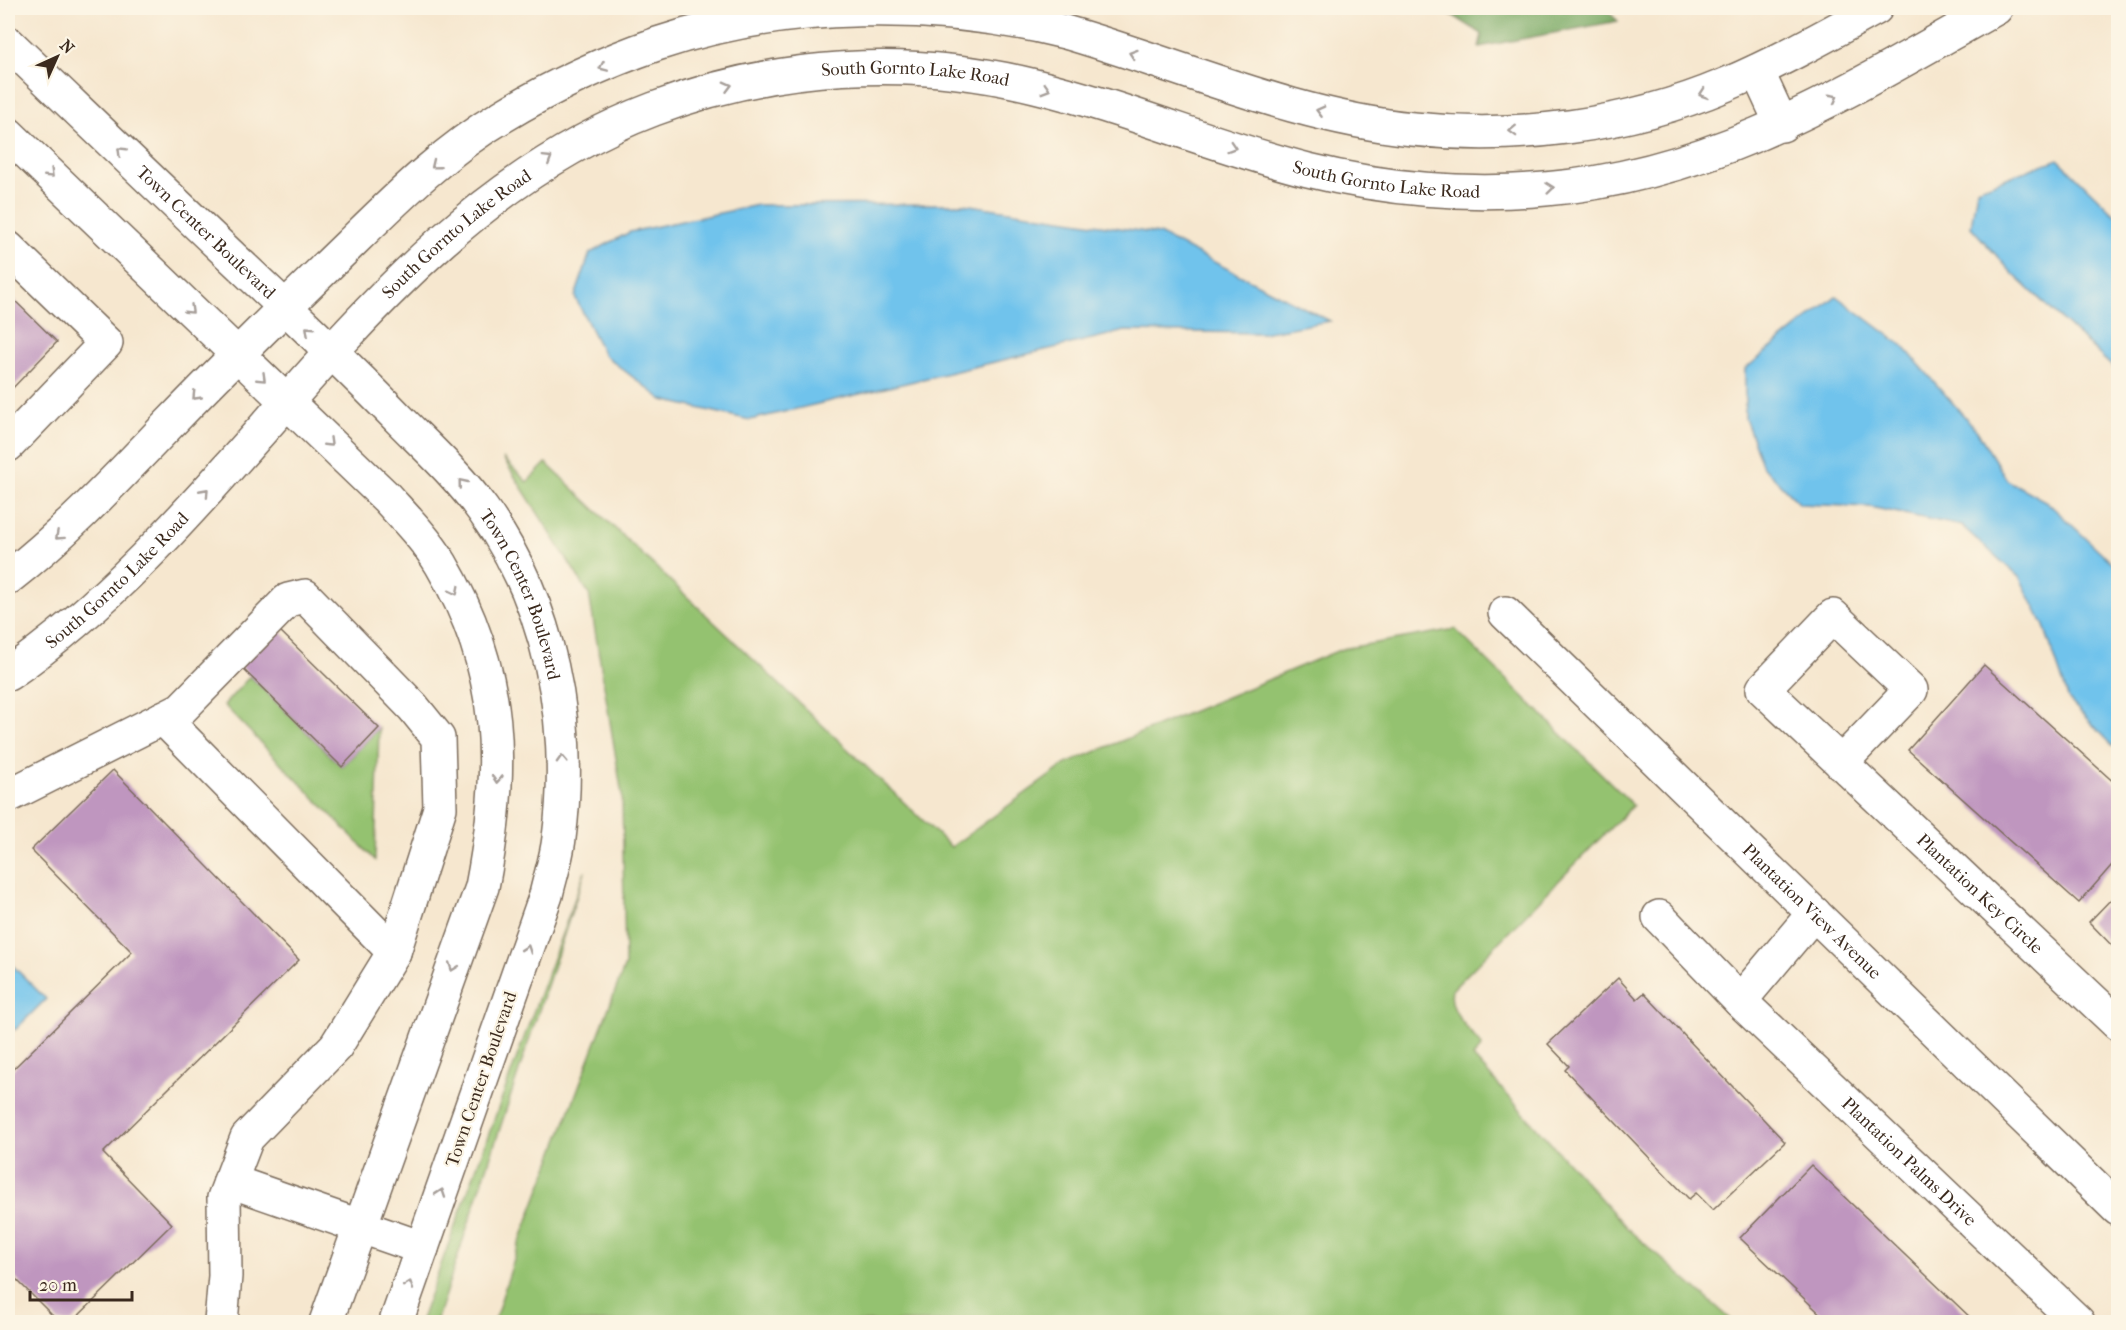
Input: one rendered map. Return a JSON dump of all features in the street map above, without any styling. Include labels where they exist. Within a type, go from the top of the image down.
[{"type":"street","points":[[8,578],[74,522],[236,354],[406,189],[437,163],[502,116],[596,70],[657,45],[709,30],[771,18],[835,10],[922,8],[1009,19],[1068,33],[1308,109],[1367,123],[1436,131],[1537,130],[1611,120],[1680,102],[1757,71],[1876,8]]},
{"type":"street","name":"South Gornto Lake Road","points":[[8,674],[71,627],[142,561],[334,352],[437,244],[517,179],[566,148],[656,108],[752,80],[855,68],[906,68],[998,78],[1038,86],[1309,170],[1364,182],[1450,190],[1545,189],[1589,183],[1701,157],[1782,125],[1996,8]]},
{"type":"street","name":"Town Center Boulevard","points":[[8,43],[334,352],[456,476],[484,510],[507,548],[532,600],[551,658],[561,731],[563,788],[559,840],[546,896],[396,1323]]},
{"type":"street","points":[[1757,71],[1782,125]]},
{"type":"street","points":[[8,134],[386,497],[440,563],[463,608],[483,657],[494,709],[498,767],[494,826],[482,887],[326,1323]]},
{"type":"street","points":[[8,248],[106,343],[8,445]]},
{"type":"street","points":[[11,784],[181,709],[288,600],[305,596],[413,707],[438,738],[440,808],[394,952],[336,1046],[247,1138],[230,1180],[224,1197],[225,1276],[221,1323]]},
{"type":"street","name":"Plantation View Avenue","points":[[1504,614],[2118,1209]]},
{"type":"street","name":"Plantation Key Circle","points":[[1840,763],[1911,690],[1833,616],[1763,689],[1840,763],[2118,1024]]},
{"type":"street","points":[[163,718],[394,952]]},
{"type":"street","points":[[1740,1001],[1814,913]]},
{"type":"street","name":"Plantation Palms Drive","points":[[1659,917],[1740,1001],[2078,1323]]},
{"type":"street","points":[[230,1180],[422,1248]]},
{"type":"green space","points":[[1441,8],[1604,8],[1618,21],[1479,47],[1482,34]]},
{"type":"green space","points":[[503,458],[527,482],[546,463],[951,847],[1066,764],[1342,649],[1455,629],[1633,805],[1452,990],[1451,998],[1456,1013],[1482,1046],[1473,1057],[1629,1230],[1734,1322],[494,1322],[519,1244],[625,965],[622,795],[589,594]]},
{"type":"green space","points":[[250,676],[342,767],[379,728],[375,860],[224,705]]},
{"type":"green space","points":[[585,871],[436,1322],[420,1322]]},
{"type":"water","points":[[2058,159],[2118,218],[2118,372],[2013,274],[1971,227],[1977,189]]},
{"type":"water","points":[[963,204],[1159,234],[1330,321],[1262,333],[1125,331],[750,420],[663,400],[604,355],[575,297],[590,253],[630,232],[758,205]]},
{"type":"water","points":[[1836,296],[1903,346],[1977,431],[2007,480],[2047,502],[2118,568],[2118,751],[2069,700],[2044,626],[2020,578],[1962,526],[1870,507],[1800,504],[1763,467],[1745,418],[1745,369]]},
{"type":"water","points":[[8,961],[46,999],[15,1030],[8,1023]]},
{"type":"building","points":[[8,294],[57,342],[8,393]]},
{"type":"building","points":[[274,625],[379,728],[342,767],[237,663]]},
{"type":"building","points":[[1984,665],[2118,786],[2118,858],[2079,903],[1908,750]]},
{"type":"building","points":[[113,770],[299,960],[103,1153],[172,1224],[72,1322],[59,1322],[8,1271],[8,1074],[132,952],[31,850]]},
{"type":"building","points":[[2118,892],[2118,952],[2089,922]]},
{"type":"building","points":[[1618,978],[1637,999],[1644,993],[1785,1142],[1713,1210],[1696,1193],[1689,1199],[1565,1070],[1569,1066],[1548,1044]]},
{"type":"building","points":[[1811,1165],[1975,1322],[1829,1322],[1740,1238]]}]
